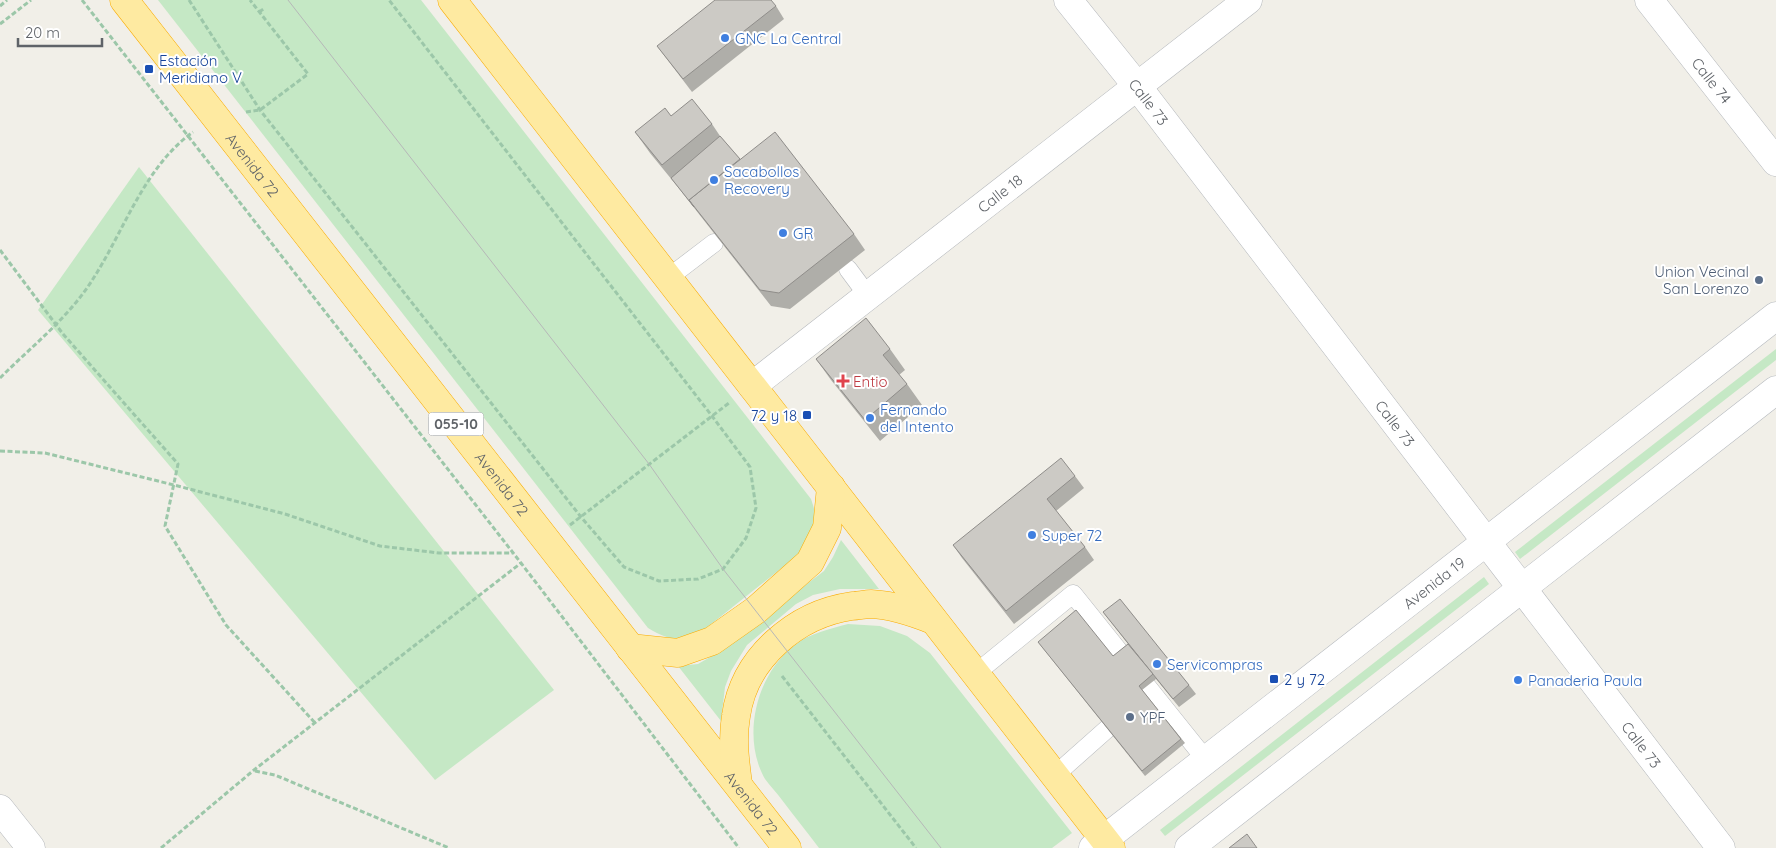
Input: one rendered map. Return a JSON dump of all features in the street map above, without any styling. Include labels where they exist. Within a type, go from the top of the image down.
[{"type":"highway","name":"Avenida 72","points":[[124,0],[786,848]]},
{"type":"highway","points":[[452,0],[1054,776],[1103,845]]},
{"type":"highway","points":[[630,648],[678,653],[712,641],[756,610],[810,562],[827,528],[831,487]]},
{"type":"highway","points":[[739,787],[733,748],[736,714],[746,682],[764,654],[778,639],[806,620],[837,608],[870,604],[902,608],[933,620]]},
{"type":"street","name":"Calle 73","points":[[1068,0],[1721,848]]},
{"type":"street","name":"Calle 18","points":[[752,386],[1248,0]]},
{"type":"street","name":"Calle 74","points":[[1649,0],[1776,162]]},
{"type":"street","name":"Avenida 19","points":[[1103,845],[1206,760],[1776,316]]},
{"type":"street","points":[[1189,848],[1776,390]]},
{"type":"street","points":[[0,809],[30,848]]},
{"type":"lane","points":[[668,278],[714,243]]},
{"type":"lane","points":[[848,269],[868,296]]},
{"type":"lane","points":[[975,674],[1073,594],[1206,760]]},
{"type":"lane","points":[[1054,776],[1150,691]]},
{"type":"path","points":[[0,6],[7,0]]},
{"type":"path","points":[[0,24],[30,0]]},
{"type":"path","points":[[82,0],[521,563],[739,848]]},
{"type":"path","points":[[189,0],[260,110],[581,517],[624,567],[659,581],[698,579],[723,569],[746,538],[756,508],[750,467],[389,0]]},
{"type":"path","points":[[0,378],[56,325],[92,281],[155,170],[187,136],[216,116],[260,110],[308,74],[250,0]]},
{"type":"path","points":[[259,12],[265,8]]},
{"type":"path","points":[[0,250],[56,325],[178,464],[165,526],[226,625],[316,724]]},
{"type":"path","points":[[161,848],[254,770],[316,724],[547,542],[752,386]]},
{"type":"path","points":[[0,451],[45,453],[174,485],[285,514],[380,546],[439,553],[513,553]]},
{"type":"path","points":[[764,654],[916,848]]},
{"type":"path","points":[[254,770],[275,775],[449,848]]},
{"type":"green space","points":[[158,0],[421,0],[811,499],[815,514],[815,526],[811,538],[803,551],[695,637],[671,638],[660,635],[648,628]]},
{"type":"green space","points":[[139,167],[554,690],[435,780],[38,310]]},
{"type":"green space","points":[[1776,349],[1776,360],[1520,559],[1515,552]]},
{"type":"green space","points":[[841,540],[879,589],[840,589],[813,595],[796,604],[747,645],[731,671],[725,687],[721,721],[678,666],[698,664],[712,656],[824,571]]},
{"type":"green space","points":[[1484,577],[1489,584],[1165,836],[1160,830]]},
{"type":"green space","points":[[848,624],[880,626],[907,636],[930,653],[1072,833],[1052,848],[819,848],[765,779],[758,762],[754,744],[756,707],[770,672],[795,645],[807,637]]},
{"type":"building","name":"GNC La Central","points":[[715,0],[771,0],[776,6],[683,79],[657,46]]},
{"type":"building","points":[[692,99],[712,124],[662,165],[635,132],[665,108],[671,116]]},
{"type":"building","name":"GR","points":[[775,132],[854,234],[779,293],[760,290],[689,200]]},
{"type":"building","points":[[720,136],[740,159],[689,200],[694,207],[671,178]]},
{"type":"building","points":[[866,318],[890,349],[883,355],[907,384],[865,420],[816,359]]},
{"type":"building","name":"Super 72","points":[[1061,458],[1075,476],[1047,499],[1085,547],[1006,611],[953,545]]},
{"type":"building","name":"Servicompras","points":[[1120,599],[1189,685],[1173,699],[1103,612]]},
{"type":"building","name":"YPF","points":[[1076,610],[1113,656],[1128,644],[1153,674],[1139,686],[1181,739],[1142,771],[1038,642]]},
{"type":"building","points":[[1247,834],[1257,848],[1229,848]]},
{"type":"tram line","points":[[288,0],[649,464],[723,569],[941,848]]},
{"type":"place","name":"GNC La Central","points":[[725,38]]},
{"type":"place","name":"Estación Meridiano V","points":[[149,69]]},
{"type":"place","name":"Sacabollos Recovery","points":[[714,180]]},
{"type":"place","name":"GR","points":[[783,233]]},
{"type":"place","name":"Union Vecinal San Lorenzo","points":[[1759,280]]},
{"type":"place","name":"Entio","points":[[843,381]]},
{"type":"place","name":"72 y 18","points":[[807,415]]},
{"type":"place","name":"Fernando del Intento","points":[[870,418]]},
{"type":"place","name":"Super 72","points":[[1032,535]]},
{"type":"place","name":"Servicompras","points":[[1157,664]]},
{"type":"place","name":"2 y 72","points":[[1274,679]]},
{"type":"place","name":"Panaderia Paula","points":[[1518,680]]},
{"type":"place","name":"YPF","points":[[1130,717]]}]
